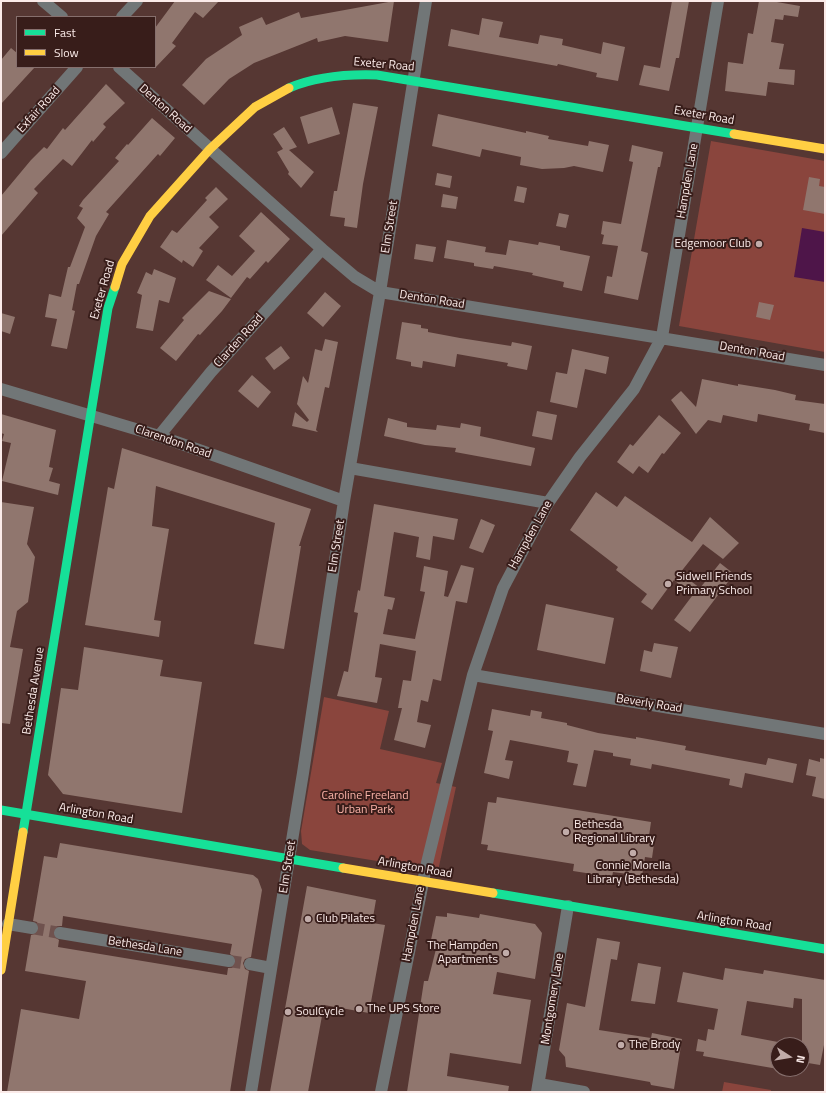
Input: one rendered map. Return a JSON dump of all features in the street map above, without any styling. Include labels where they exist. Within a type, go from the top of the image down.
[{"type":"street","points":[[43,1],[61,16]]},
{"type":"street","points":[[123,16],[137,1]]},
{"type":"street","name":"Elm Street","points":[[251,1092],[290,859],[344,501],[380,292],[426,1]]},
{"type":"street","name":"Hampden Lane","points":[[381,1092],[422,881],[473,675],[503,588],[548,503],[580,457],[634,389],[662,337],[718,1]]},
{"type":"street","name":"Exfair Road","points":[[1,153],[76,68]]},
{"type":"street","name":"Denton Road","points":[[120,68],[355,277],[380,292],[825,364]]},
{"type":"street","name":"Exeter Road","points":[[91,415],[108,308],[122,264],[150,216],[210,149],[255,107],[281,91],[303,82],[346,74],[377,75],[825,149]]},
{"type":"street","name":"Clarden Road","points":[[159,436],[211,372],[322,248]]},
{"type":"street","name":"Clarendon Road","points":[[1,389],[159,436],[344,501]]},
{"type":"street","name":"Bethesda Avenue","points":[[1,970],[91,415]]},
{"type":"street","points":[[350,468],[548,503]]},
{"type":"street","name":"Beverly Road","points":[[473,675],[825,734]]},
{"type":"street","name":"Arlington Road","points":[[1,810],[825,949]]},
{"type":"street","name":"Montgomery Lane","points":[[538,1088],[568,906]]},
{"type":"street","points":[[8,924],[32,928]]},
{"type":"street","name":"Bethesda Lane","points":[[60,933],[229,961]]},
{"type":"street","points":[[250,964],[271,968]]},
{"type":"street","points":[[538,1088],[584,1092]]},
{"type":"green space","name":"Edgemoor Club","points":[[711,141],[825,161],[825,352],[679,326]]},
{"type":"green space","name":"Caroline Freeland Urban Park","points":[[324,697],[389,711],[380,749],[442,763],[436,783],[456,787],[438,871],[310,850],[302,844],[301,831]]},
{"type":"green space","points":[[724,1082],[771,1090],[771,1092],[722,1092]]},
{"type":"shaded area","points":[[802,228],[825,232],[825,282],[794,277]]},
{"type":"building","points":[[175,1],[219,1],[203,18],[195,12],[172,43],[176,46],[156,67],[156,27]]},
{"type":"building","points":[[394,1],[388,42],[345,36],[318,42],[317,38],[254,63],[229,79],[204,105],[182,85],[206,59],[242,35],[239,27],[262,17],[266,25],[299,12],[301,18]]},
{"type":"building","points":[[672,1],[689,1],[679,58],[676,58],[669,91],[639,85],[644,65],[660,68]]},
{"type":"building","points":[[759,1],[771,1],[800,6],[798,17],[784,15],[783,20],[775,19],[771,42],[784,44],[779,69],[795,70],[794,85],[768,82],[766,96],[725,91],[728,62],[743,64],[748,33],[753,34]]},
{"type":"building","points":[[482,18],[503,22],[499,37],[538,44],[540,35],[563,39],[562,45],[601,54],[603,42],[625,47],[618,81],[596,77],[597,73],[558,64],[557,66],[448,46],[451,29],[479,35]]},
{"type":"building","points":[[11,48],[16,52],[16,68],[34,68],[1,104],[1,60]]},
{"type":"building","points":[[106,84],[125,103],[103,124],[106,127],[93,142],[92,140],[72,166],[63,159],[34,189],[38,193],[1,236],[1,196],[31,160],[44,147],[47,149],[63,128],[65,130]]},
{"type":"building","points":[[353,103],[378,107],[363,184],[357,228],[344,226],[345,218],[330,216],[334,191],[337,191]]},
{"type":"building","points":[[332,107],[340,134],[308,144],[300,117]]},
{"type":"building","points":[[438,114],[526,133],[526,131],[549,136],[548,139],[588,146],[589,141],[609,145],[603,172],[574,166],[542,169],[520,165],[521,157],[482,149],[480,157],[432,146]]},
{"type":"building","points":[[152,118],[175,138],[160,156],[158,154],[106,212],[109,214],[96,236],[79,284],[77,284],[72,310],[75,311],[67,349],[51,346],[57,319],[45,317],[49,294],[61,297],[68,267],[70,267],[85,227],[77,218],[83,208],[79,206],[119,161],[115,158]]},
{"type":"building","points":[[284,127],[297,147],[289,150],[314,172],[301,188],[288,174],[289,172],[277,152],[283,149],[273,134]]},
{"type":"building","points":[[632,145],[663,152],[660,167],[658,167],[641,251],[648,253],[638,300],[604,293],[607,276],[612,277],[618,246],[602,244],[604,235],[601,234],[603,221],[621,224],[633,162],[629,161]]},
{"type":"building","points":[[437,173],[452,176],[450,188],[435,185]]},
{"type":"building","points":[[809,177],[820,179],[819,186],[825,187],[825,214],[803,210]]},
{"type":"building","points":[[517,186],[527,188],[524,203],[514,201]]},
{"type":"building","points":[[216,187],[228,199],[209,217],[219,227],[199,248],[203,251],[193,267],[183,260],[182,263],[160,247],[172,230],[177,233],[207,200],[205,198]]},
{"type":"building","points":[[443,194],[458,197],[456,209],[441,207]]},
{"type":"building","points":[[261,212],[290,239],[268,263],[266,261],[250,279],[247,277],[231,298],[206,280],[218,265],[232,276],[255,251],[239,236]]},
{"type":"building","points":[[559,213],[569,215],[566,228],[556,226]]},
{"type":"building","points":[[447,240],[486,247],[485,252],[506,255],[509,240],[538,245],[539,242],[560,246],[560,250],[590,256],[582,291],[563,287],[564,282],[532,275],[533,273],[494,266],[493,269],[474,266],[474,263],[444,258]]},
{"type":"building","points":[[416,244],[436,247],[433,262],[414,259]]},
{"type":"building","points":[[154,269],[176,278],[169,303],[159,300],[153,331],[136,328],[142,295],[137,293],[146,272],[152,275]]},
{"type":"building","points":[[209,291],[231,299],[200,335],[198,334],[176,361],[160,348],[184,320],[182,318]]},
{"type":"building","points":[[325,292],[341,306],[323,327],[307,313]]},
{"type":"building","points":[[759,302],[774,305],[770,320],[756,317]]},
{"type":"building","points":[[1,313],[15,317],[10,334],[1,331]]},
{"type":"building","points":[[402,322],[421,325],[421,328],[428,329],[428,332],[460,338],[511,346],[512,342],[532,346],[527,370],[507,366],[508,363],[457,354],[455,367],[423,361],[422,368],[411,366],[411,362],[396,359]]},
{"type":"building","points":[[325,339],[338,342],[329,388],[325,387],[316,430],[318,432],[292,426],[295,412],[307,422],[309,420],[297,404],[303,376],[308,383],[315,349],[322,351]]},
{"type":"building","points":[[281,346],[290,358],[274,370],[265,358]]},
{"type":"building","points":[[572,349],[609,357],[606,374],[585,369],[577,408],[550,402],[556,372],[567,374]]},
{"type":"building","points":[[252,375],[271,392],[258,408],[238,391]]},
{"type":"building","points":[[702,379],[738,386],[738,384],[775,390],[796,395],[795,400],[825,404],[825,433],[809,430],[810,424],[758,414],[757,422],[723,415],[721,423],[708,420],[696,434],[671,400],[681,391],[696,407]]},
{"type":"building","points":[[537,411],[557,415],[552,440],[532,436]]},
{"type":"building","points":[[1,414],[56,430],[49,467],[53,468],[49,481],[60,484],[58,495],[2,481],[11,443],[2,441],[4,434],[1,433]]},
{"type":"building","points":[[659,415],[681,433],[664,454],[662,453],[648,473],[639,466],[633,474],[617,462],[630,444],[633,446]]},
{"type":"building","points":[[388,418],[407,423],[407,427],[436,430],[437,425],[460,428],[461,423],[481,427],[480,436],[535,448],[531,466],[455,452],[456,448],[425,445],[384,436]]},
{"type":"building","points":[[122,448],[311,509],[299,546],[301,546],[284,649],[254,644],[275,523],[156,486],[152,526],[169,529],[154,620],[161,621],[159,637],[85,625],[108,487],[114,489]]},
{"type":"building","points":[[596,492],[617,507],[625,496],[692,542],[710,517],[739,543],[723,559],[703,544],[680,573],[700,588],[720,563],[734,574],[690,632],[674,620],[692,596],[674,580],[652,610],[641,602],[647,594],[616,570],[618,567],[570,530]]},
{"type":"building","points":[[1,502],[34,507],[27,544],[35,557],[28,602],[17,611],[10,647],[23,649],[10,724],[1,723]]},
{"type":"building","points":[[374,504],[458,519],[454,540],[433,536],[430,560],[416,557],[419,537],[394,532],[384,596],[395,598],[392,610],[388,609],[383,634],[415,639],[425,592],[420,591],[424,566],[448,571],[444,596],[448,597],[461,565],[474,568],[467,603],[456,601],[441,681],[433,679],[428,702],[421,700],[417,722],[431,725],[425,748],[394,740],[402,708],[398,708],[403,680],[411,681],[416,651],[380,644],[375,677],[382,678],[377,703],[337,696],[344,671],[348,672],[358,613],[354,612],[358,590],[360,591]]},
{"type":"building","points":[[481,519],[495,525],[483,553],[469,548]]},
{"type":"building","points":[[546,604],[614,618],[605,664],[537,650]]},
{"type":"building","points":[[654,643],[678,647],[671,678],[640,671],[644,650],[652,652]]},
{"type":"building","points":[[84,647],[163,660],[160,676],[202,682],[182,813],[63,794],[48,775],[61,688],[78,690]]},
{"type":"building","points":[[492,709],[530,716],[531,710],[542,712],[541,718],[567,723],[567,725],[598,733],[636,739],[636,737],[686,746],[685,750],[766,765],[768,758],[797,764],[793,783],[745,773],[742,788],[729,785],[730,779],[652,764],[651,769],[630,765],[631,759],[613,756],[613,753],[594,750],[586,787],[573,785],[578,764],[567,762],[569,751],[510,740],[505,760],[513,761],[509,779],[484,773],[493,731],[488,730]]},
{"type":"building","points":[[820,758],[825,759],[825,799],[812,796],[816,777],[806,775],[809,759],[820,762]]},
{"type":"building","name":"Bethesda Regional Library","points":[[497,797],[651,822],[648,843],[654,844],[652,858],[645,857],[642,876],[613,872],[612,877],[573,871],[574,864],[487,850],[488,845],[481,844],[488,802],[496,803]]},
{"type":"building","points":[[60,843],[253,875],[258,879],[262,890],[251,957],[245,959],[243,963],[245,969],[249,971],[230,1092],[7,1092],[21,1009],[79,1019],[86,981],[25,971],[31,935],[38,933],[39,929],[37,922],[33,921],[44,856],[57,858]],"holes":[[[63,916],[232,944],[230,954],[236,958],[236,963],[232,968],[228,968],[227,975],[58,947],[59,940],[53,936],[53,931],[57,926],[62,926]]]},
{"type":"building","points":[[307,886],[376,900],[372,923],[385,925],[369,1013],[324,1005],[308,1092],[270,1092]]},
{"type":"building","points":[[447,913],[479,918],[480,914],[535,924],[542,933],[535,979],[497,972],[493,994],[531,1000],[521,1064],[450,1053],[447,1076],[509,1086],[508,1092],[407,1092],[424,981],[428,981],[438,941],[431,940],[436,916],[447,917]]},
{"type":"building","name":"The Brody","points":[[597,938],[620,942],[617,960],[611,959],[599,1030],[651,1038],[652,1033],[682,1039],[674,1089],[651,1085],[650,1082],[566,1067],[565,1057],[559,1050],[567,1003],[585,1007]]},
{"type":"building","points":[[638,963],[661,967],[655,1004],[631,1001]]},
{"type":"building","points":[[725,968],[763,974],[764,970],[825,980],[825,1040],[820,1065],[810,1063],[810,1037],[802,1037],[802,999],[794,998],[793,1008],[747,1001],[741,1035],[770,1040],[770,1068],[703,1056],[704,1052],[696,1051],[698,1039],[706,1041],[708,1029],[714,1030],[718,1009],[677,1002],[683,972],[723,980]]},
{"type":"tunnel","points":[[32,928],[60,933]]},
{"type":"tunnel","points":[[229,961],[250,964]]},
{"type":"traffic: fast","points":[[289,88],[321,78],[377,75],[734,134]]},
{"type":"traffic: fast","points":[[23,832],[108,308],[115,287]]},
{"type":"traffic: fast","points":[[1,810],[343,868]]},
{"type":"traffic: fast","points":[[493,893],[825,949]]},
{"type":"traffic: slow","points":[[115,287],[122,264],[150,216],[210,149],[255,107],[289,88]]},
{"type":"traffic: slow","points":[[734,134],[825,149]]},
{"type":"traffic: slow","points":[[1,970],[23,832]]},
{"type":"traffic: slow","points":[[343,868],[493,893]]},
{"type":"place","name":"Edgemoor Club","points":[[759,244]]},
{"type":"place","name":"Sidwell Friends Primary School","points":[[668,584]]},
{"type":"place","name":"Bethesda Regional Library","points":[[566,832]]},
{"type":"place","name":"Connie Morella Library (Bethesda)","points":[[633,853]]},
{"type":"place","name":"Club Pilates","points":[[308,919]]},
{"type":"place","name":"The Hampden Apartments","points":[[506,953]]},
{"type":"place","name":"The UPS Store","points":[[359,1009]]},
{"type":"place","name":"SoulCycle","points":[[288,1012]]},
{"type":"place","name":"The Brody","points":[[621,1045]]}]
